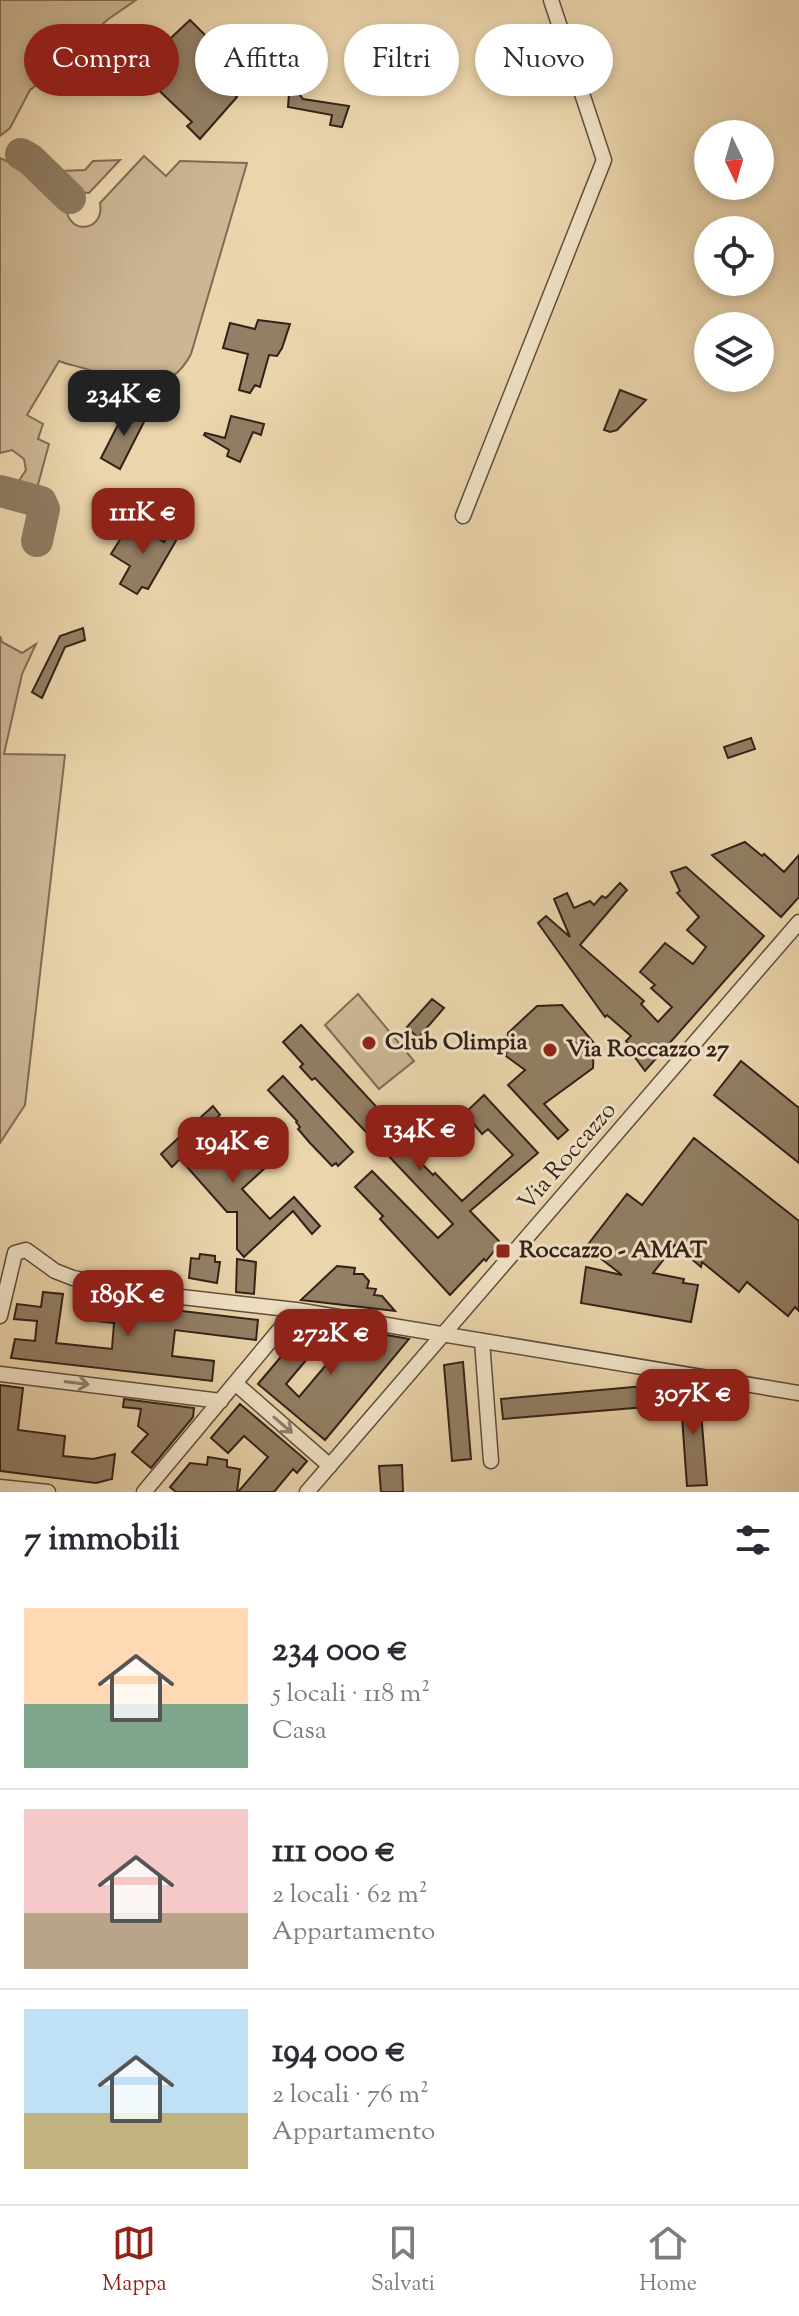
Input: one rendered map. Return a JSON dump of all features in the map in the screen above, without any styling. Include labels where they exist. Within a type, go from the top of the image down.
[{"type":"street","points":[[463,516],[604,160],[551,0]]},
{"type":"street","name":"Via Roccazzo","points":[[307,1492],[799,922]]},
{"type":"street","points":[[0,1316],[15,1253],[26,1250],[55,1271],[73,1278],[173,1296],[296,1310],[799,1393]]},
{"type":"street","points":[[144,1492],[296,1310]]},
{"type":"street","points":[[482,1341],[491,1461]]},
{"type":"street","points":[[0,1374],[221,1401]]},
{"type":"street","points":[[235,1383],[330,1466]]},
{"type":"street","points":[[0,1487],[48,1492]]},
{"type":"shaded area","points":[[0,0],[136,0],[103,24],[24,24],[24,96],[27,96],[10,128],[0,136]]},
{"type":"shaded area","points":[[144,156],[166,176],[180,161],[247,163],[191,354],[170,378],[146,384],[118,380],[59,361],[27,415],[43,424],[38,439],[49,444],[37,488],[17,484],[26,470],[24,459],[12,450],[0,453],[0,158],[27,170],[66,207],[73,223],[86,227],[97,220],[100,203]]},
{"type":"shaded area","points":[[120,160],[89,193],[79,192],[57,173],[85,170],[93,161]]},
{"type":"shaded area","points":[[0,636],[2,642],[22,653],[36,644],[22,674],[4,754],[65,755],[25,1105],[0,1143]]},
{"type":"shaded area","name":"Club Olimpia","points":[[358,994],[414,1061],[379,1089],[325,1025]]},
{"type":"building","points":[[190,20],[195,25],[195,96],[237,97],[200,139],[187,126],[192,122],[165,96],[179,96],[179,30]]},
{"type":"building","points":[[289,96],[349,106],[342,127],[330,125],[332,115],[288,107]]},
{"type":"building","points":[[258,320],[290,324],[277,356],[269,355],[260,387],[255,385],[250,393],[239,390],[248,354],[223,348],[230,323],[255,329]]},
{"type":"building","points":[[78,385],[114,406],[110,412],[71,393]]},
{"type":"building","points":[[620,390],[646,400],[617,430],[610,432],[604,430]]},
{"type":"building","points":[[127,407],[146,418],[120,469],[101,458]]},
{"type":"building","points":[[231,416],[264,424],[261,435],[253,432],[240,462],[227,456],[229,450],[204,435],[225,438]]},
{"type":"building","points":[[131,522],[164,542],[173,527],[181,532],[148,589],[142,587],[137,594],[120,584],[130,566],[111,554]]},
{"type":"building","points":[[83,628],[85,640],[65,647],[42,698],[32,692],[60,636]]},
{"type":"building","points":[[751,738],[755,749],[728,758],[724,747]]},
{"type":"building","points":[[745,842],[784,872],[799,855],[799,897],[781,917],[712,855]]},
{"type":"building","points":[[686,867],[764,936],[645,1071],[626,1041],[631,1036],[607,1015],[605,1017],[538,923],[546,916],[570,937],[554,899],[567,893],[574,908],[590,901],[594,905],[602,896],[606,898],[620,883],[627,890],[580,945],[644,1001],[641,1004],[658,1022],[672,1007],[651,988],[655,985],[640,972],[665,943],[693,964],[706,947],[687,930],[699,917],[677,893],[680,891],[671,872]]},
{"type":"building","points":[[432,999],[444,1008],[418,1038],[407,1027]]},
{"type":"building","name":"Via Roccazzo 27","points":[[562,1005],[594,1043],[593,1068],[544,1104],[568,1130],[558,1139],[508,1085],[525,1070],[506,1056],[508,1033],[537,1006]]},
{"type":"building","points":[[301,1025],[417,1151],[413,1155],[462,1201],[513,1155],[488,1129],[482,1134],[465,1113],[484,1095],[538,1153],[470,1211],[499,1241],[498,1246],[450,1295],[355,1187],[372,1171],[438,1238],[453,1224],[315,1078],[312,1080],[300,1067],[303,1064],[283,1042]]},
{"type":"building","points":[[741,1061],[799,1108],[799,1163],[714,1095]]},
{"type":"building","points":[[283,1076],[353,1152],[338,1166],[336,1163],[332,1166],[310,1143],[298,1129],[297,1121],[268,1090]]},
{"type":"building","points":[[213,1106],[220,1115],[189,1143],[210,1165],[238,1140],[264,1169],[242,1189],[270,1219],[294,1197],[320,1226],[312,1234],[293,1211],[244,1257],[237,1249],[237,1212],[227,1212],[180,1159],[172,1167],[161,1154]]},
{"type":"building","points":[[694,1138],[799,1221],[799,1311],[795,1307],[788,1316],[747,1282],[739,1292],[675,1245],[653,1273],[698,1285],[691,1322],[581,1303],[586,1267],[622,1275],[586,1247],[627,1194],[642,1205]]},
{"type":"building","points":[[200,1254],[215,1256],[215,1262],[220,1262],[217,1283],[189,1278],[191,1258],[199,1259]]},
{"type":"building","points":[[237,1259],[256,1262],[254,1294],[236,1292]]},
{"type":"building","points":[[337,1266],[355,1268],[354,1274],[363,1274],[369,1281],[367,1288],[376,1289],[374,1295],[382,1296],[395,1311],[301,1300]]},
{"type":"building","points":[[43,1292],[63,1294],[56,1343],[112,1349],[114,1323],[87,1320],[89,1300],[258,1320],[256,1340],[175,1330],[172,1356],[214,1361],[212,1381],[11,1358],[15,1339],[35,1341],[37,1321],[14,1319],[17,1304],[41,1307]]},
{"type":"building","points":[[358,1330],[409,1339],[325,1440],[258,1384],[301,1333],[331,1332],[333,1352],[312,1353],[286,1384],[299,1397],[337,1352],[343,1358],[358,1339],[354,1336]]},
{"type":"building","points":[[463,1362],[471,1459],[452,1461],[444,1365]]},
{"type":"building","points":[[0,1385],[23,1388],[18,1430],[65,1436],[63,1456],[93,1459],[115,1454],[112,1479],[96,1483],[0,1471]]},
{"type":"building","points":[[644,1386],[646,1407],[503,1419],[501,1399]]},
{"type":"building","points":[[699,1388],[707,1485],[687,1486],[680,1389]]},
{"type":"building","points":[[124,1399],[194,1408],[193,1417],[151,1468],[132,1452],[148,1434],[138,1426],[141,1409],[123,1407]]},
{"type":"building","points":[[240,1404],[307,1461],[297,1473],[293,1469],[274,1492],[238,1492],[268,1457],[244,1436],[228,1453],[211,1438]]},
{"type":"building","points":[[208,1457],[227,1460],[227,1467],[240,1469],[237,1492],[176,1492],[170,1487],[190,1463],[207,1465]]},
{"type":"building","points":[[402,1465],[403,1492],[381,1492],[379,1466]]},
{"type":"taxiway","points":[[21,154],[70,198]]},
{"type":"taxiway","points":[[0,491],[41,502],[44,509],[37,541]]},
{"type":"place","name":"Club Olimpia","points":[[369,1043]]},
{"type":"place","name":"Via Roccazzo 27","points":[[550,1050]]},
{"type":"place","name":"Roccazzo - AMAT","points":[[503,1251]]}]
